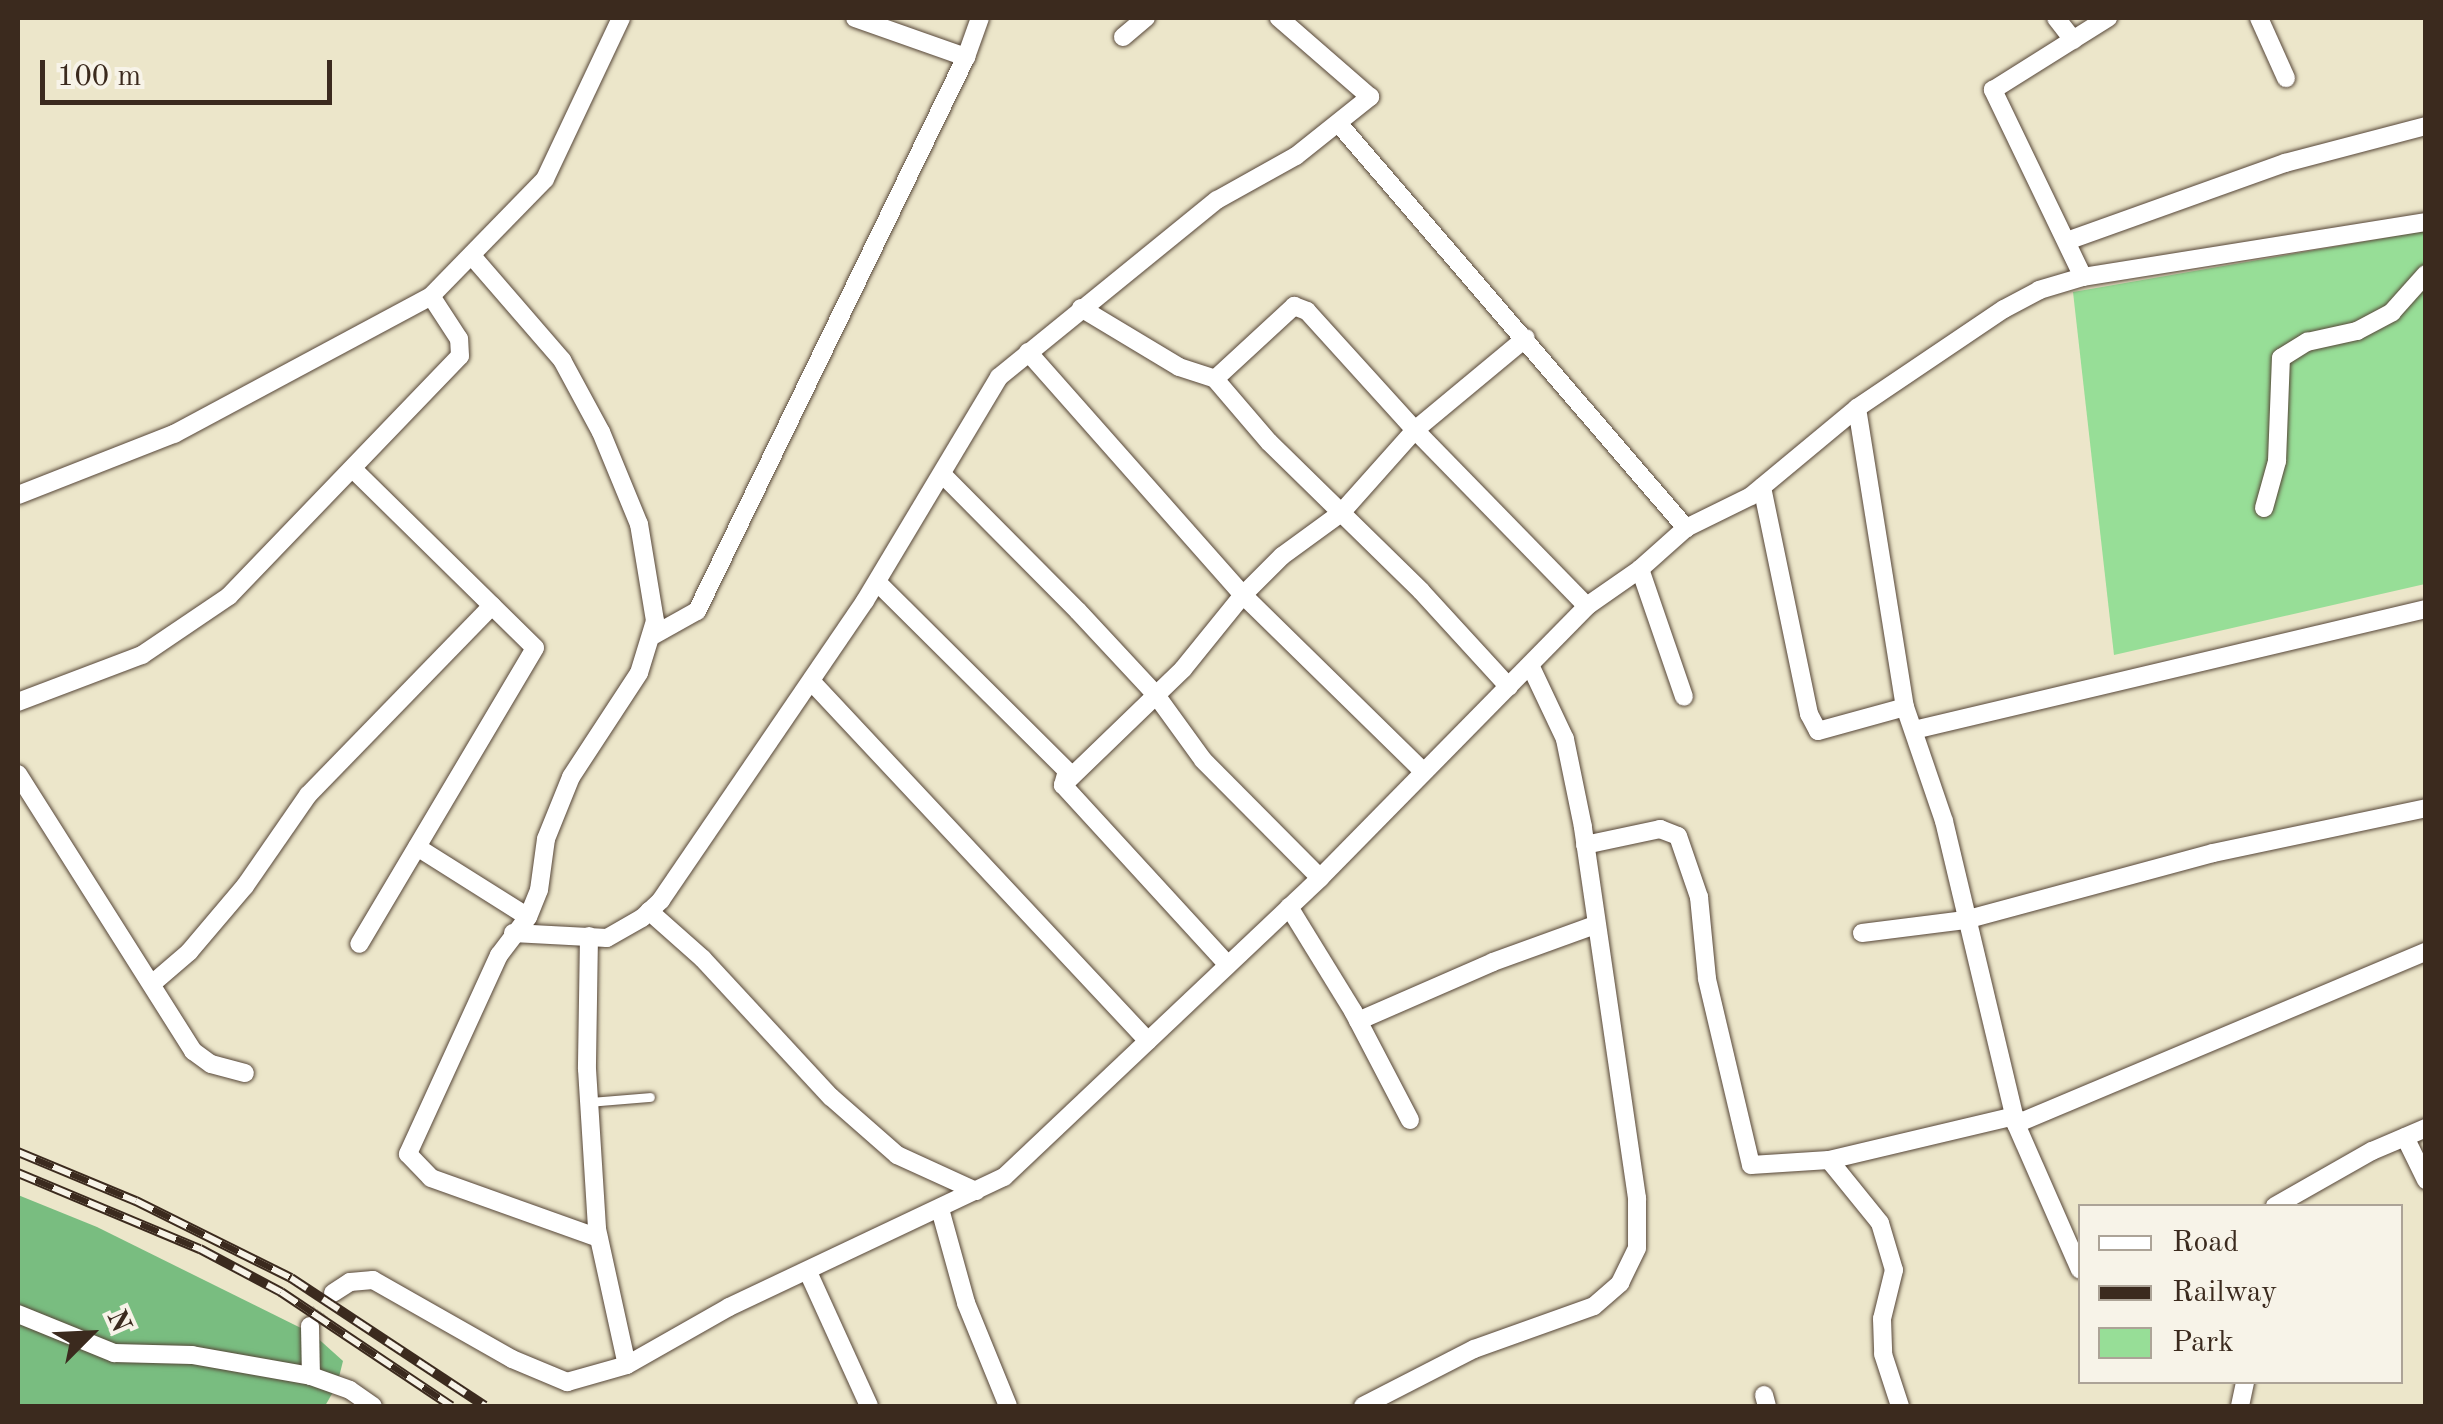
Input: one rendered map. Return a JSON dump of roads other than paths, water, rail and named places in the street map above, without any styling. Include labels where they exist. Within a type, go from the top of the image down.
[{"type":"street","points":[[18,495],[174,434],[431,296],[545,179],[621,18]]},
{"type":"street","points":[[855,18],[966,57]]},
{"type":"street","points":[[654,634],[698,610],[966,57],[980,18]]},
{"type":"street","points":[[1124,37],[1146,18]]},
{"type":"street","points":[[513,933],[606,938],[661,900],[877,582],[944,476],[999,377],[1216,200],[1296,156],[1370,97],[1279,18]]},
{"type":"street","points":[[2056,18],[2073,40]]},
{"type":"street","points":[[2082,277],[1993,90],[2108,18]]},
{"type":"street","points":[[2259,18],[2286,78]]},
{"type":"street","points":[[1338,124],[1686,528]]},
{"type":"street","points":[[2067,241],[2286,164],[2426,126]]},
{"type":"street","points":[[332,1293],[350,1282],[373,1280],[512,1358],[567,1382],[626,1365],[729,1307],[1004,1178],[1320,878],[1422,770],[1531,668],[1586,606],[1640,569],[1686,528],[1762,487],[1857,408],[2004,308],[2039,290],[2082,277],[2426,222]]},
{"type":"street","points":[[472,256],[562,360],[601,432],[639,524],[654,634],[639,674],[572,777],[546,839],[539,890],[528,917],[499,955],[408,1154],[430,1178],[599,1238]]},
{"type":"street","points":[[2264,508],[2277,461],[2281,358],[2307,342],[2357,331],[2392,312],[2426,274]]},
{"type":"street","points":[[18,702],[142,655],[229,596],[460,356],[459,339],[431,296]]},
{"type":"street","points":[[1216,379],[1294,306],[1307,311],[1415,430],[1586,606]]},
{"type":"street","points":[[1081,308],[1179,367],[1216,379],[1268,442],[1509,688]]},
{"type":"street","points":[[1062,785],[1156,695],[1243,594],[1282,556],[1340,513],[1415,430],[1526,338]]},
{"type":"street","points":[[1028,352],[1243,594],[1422,770]]},
{"type":"street","points":[[1857,408],[1905,707],[1944,821],[1964,920],[2016,1120],[2078,1265]]},
{"type":"street","points":[[353,469],[535,648],[360,944]]},
{"type":"street","points":[[944,476],[1156,695],[1203,760],[1320,878]]},
{"type":"street","points":[[1762,487],[1809,714],[1818,731],[1905,707]]},
{"type":"street","points":[[1640,569],[1684,697]]},
{"type":"street","points":[[877,582],[1067,772],[1062,785]]},
{"type":"street","points":[[152,983],[190,952],[246,886],[308,794],[492,606]]},
{"type":"street","points":[[1914,730],[2426,609]]},
{"type":"street","points":[[1364,1406],[1474,1349],[1594,1306],[1620,1283],[1637,1248],[1637,1198],[1585,844],[1565,739],[1531,668]]},
{"type":"street","points":[[810,681],[1148,1041]]},
{"type":"street","points":[[18,774],[193,1052],[212,1064],[245,1074]]},
{"type":"street","points":[[1062,785],[1228,964]]},
{"type":"street","points":[[1862,933],[1964,920],[2213,854],[2426,808]]},
{"type":"street","points":[[1585,844],[1660,829],[1678,836],[1699,897],[1707,979],[1751,1165],[1829,1160],[2016,1120],[2426,952]]},
{"type":"street","points":[[417,847],[528,917]]},
{"type":"street","points":[[1289,907],[1358,1021],[1410,1120]]},
{"type":"street","points":[[649,911],[703,959],[831,1096],[897,1156],[976,1192]]},
{"type":"street","points":[[1358,1021],[1492,962],[1596,925]]},
{"type":"street","points":[[588,936],[589,1102],[599,1238],[626,1365]]},
{"type":"street","points":[[2278,1204],[2426,1128]]},
{"type":"street","points":[[2405,1136],[2426,1180]]},
{"type":"street","points":[[1829,1160],[1880,1223],[1894,1270],[1882,1320],[1883,1354],[1900,1406]]},
{"type":"street","points":[[940,1209],[966,1303],[1008,1406]]},
{"type":"street","points":[[808,1272],[869,1406]]},
{"type":"street","points":[[18,1314],[114,1353],[192,1355],[311,1376],[350,1390],[372,1406]]},
{"type":"street","points":[[310,1326],[311,1376]]},
{"type":"lane","points":[[589,1102],[650,1098]]},
{"type":"tunnel","points":[[310,1326],[333,1293]]},
{"type":"railway","points":[[18,1152],[136,1201],[291,1278],[485,1406]]},
{"type":"railway","points":[[18,1173],[200,1249],[281,1292],[451,1406]]}]
